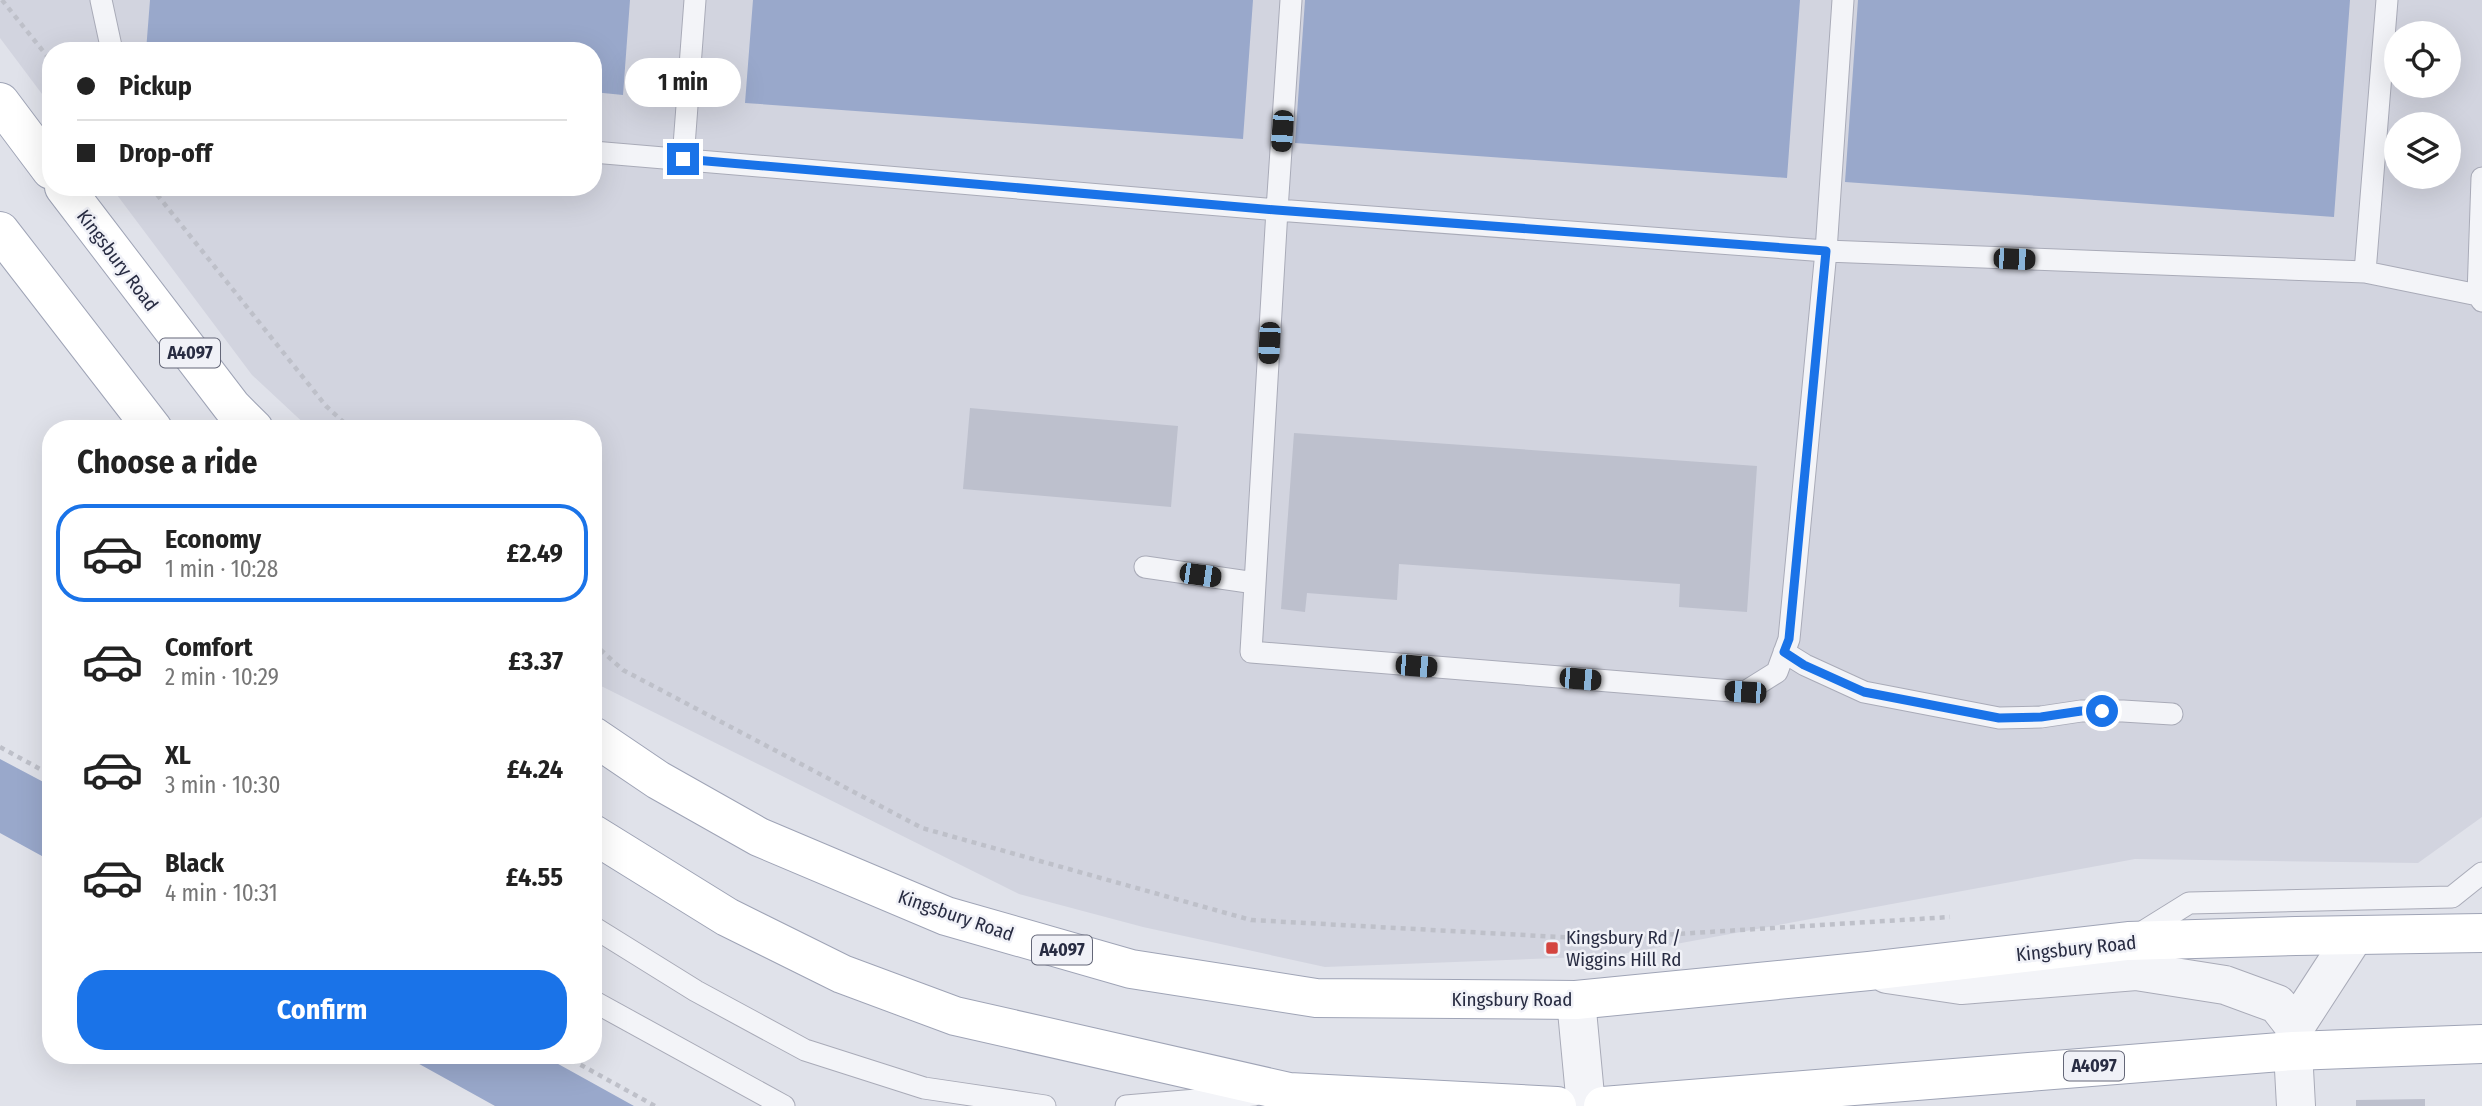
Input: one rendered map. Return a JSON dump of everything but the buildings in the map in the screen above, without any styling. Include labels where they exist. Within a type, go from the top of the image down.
[{"type":"main road","points":[[0,103],[42,158]]},
{"type":"main road","name":"Kingsbury Road","points":[[71,196],[224,396],[246,420]]},
{"type":"main road","points":[[0,232],[146,420]]},
{"type":"main road","name":"Kingsbury Road","points":[[602,742],[658,780],[759,837],[946,916],[1131,969],[1316,998],[1576,1000],[1869,971],[2128,941],[2482,933]]},
{"type":"main road","points":[[602,840],[727,917],[842,974],[955,1016],[1289,1092],[1557,1106]]},
{"type":"main road","name":"A4097","points":[[1603,1106],[2294,1039],[2482,1044]]},
{"type":"street","points":[[2294,1039],[2354,936]]},
{"type":"street","points":[[1869,971],[1961,985],[2136,971],[2225,985],[2277,1004],[2294,1039],[2296,1106]]},
{"type":"street","points":[[1576,1000],[1586,1106]]},
{"type":"lane","points":[[101,0],[110,42]]},
{"type":"lane","points":[[683,159],[695,0]]},
{"type":"lane","points":[[1291,0],[1276,210],[1251,652],[1745,692],[1777,672],[1789,639],[1826,251],[1843,0]]},
{"type":"lane","points":[[2365,272],[2387,0]]},
{"type":"lane","points":[[602,153],[1276,210],[1826,251],[2365,272],[2480,298],[2482,177]]},
{"type":"lane","points":[[1145,567],[1255,583]]},
{"type":"lane","points":[[1784,652],[1804,665],[1864,692],[1999,718],[2123,710],[2172,714]]},
{"type":"lane","points":[[2128,941],[2189,902],[2452,897],[2482,873]]},
{"type":"lane","points":[[602,933],[696,991],[805,1050],[958,1100],[1045,1106]]},
{"type":"lane","points":[[602,1006],[783,1106]]},
{"type":"lane","points":[[1126,1106],[1289,1092]]},
{"type":"path","points":[[2,0],[42,50]]},
{"type":"path","points":[[158,196],[326,406],[341,420]]},
{"type":"path","points":[[602,651],[623,670],[922,828],[1251,920],[1596,939],[1954,917]]},
{"type":"path","points":[[0,747],[42,770]]},
{"type":"path","points":[[579,1064],[655,1106]]},
{"type":"shaded area","points":[[0,0],[2482,0],[2482,817],[2418,863],[2135,859],[1611,956],[1325,967],[1143,927],[1019,894],[602,686],[602,420],[300,420],[252,375],[118,196],[602,196],[602,42],[42,42],[42,94],[0,38]]},
{"type":"water","points":[[150,0],[630,0],[623,95],[602,93],[602,42],[147,42]]},
{"type":"water","points":[[753,0],[1253,0],[1243,139],[745,103]]},
{"type":"water","points":[[1305,0],[1800,0],[1787,178],[1295,143]]},
{"type":"water","points":[[1858,0],[2350,0],[2334,217],[1845,182]]},
{"type":"water","points":[[0,759],[42,781],[42,856],[0,833]]},
{"type":"water","points":[[419,1064],[558,1064],[634,1106],[495,1106]]},
{"type":"place","name":"Kingsbury Rd / Wiggins Hill Rd","points":[[1552,948]]},
{"type":"route","points":[[683,159],[1276,210],[1826,251],[1789,639],[1784,652],[1804,665],[1864,692],[1999,718],[2102,711]]}]
